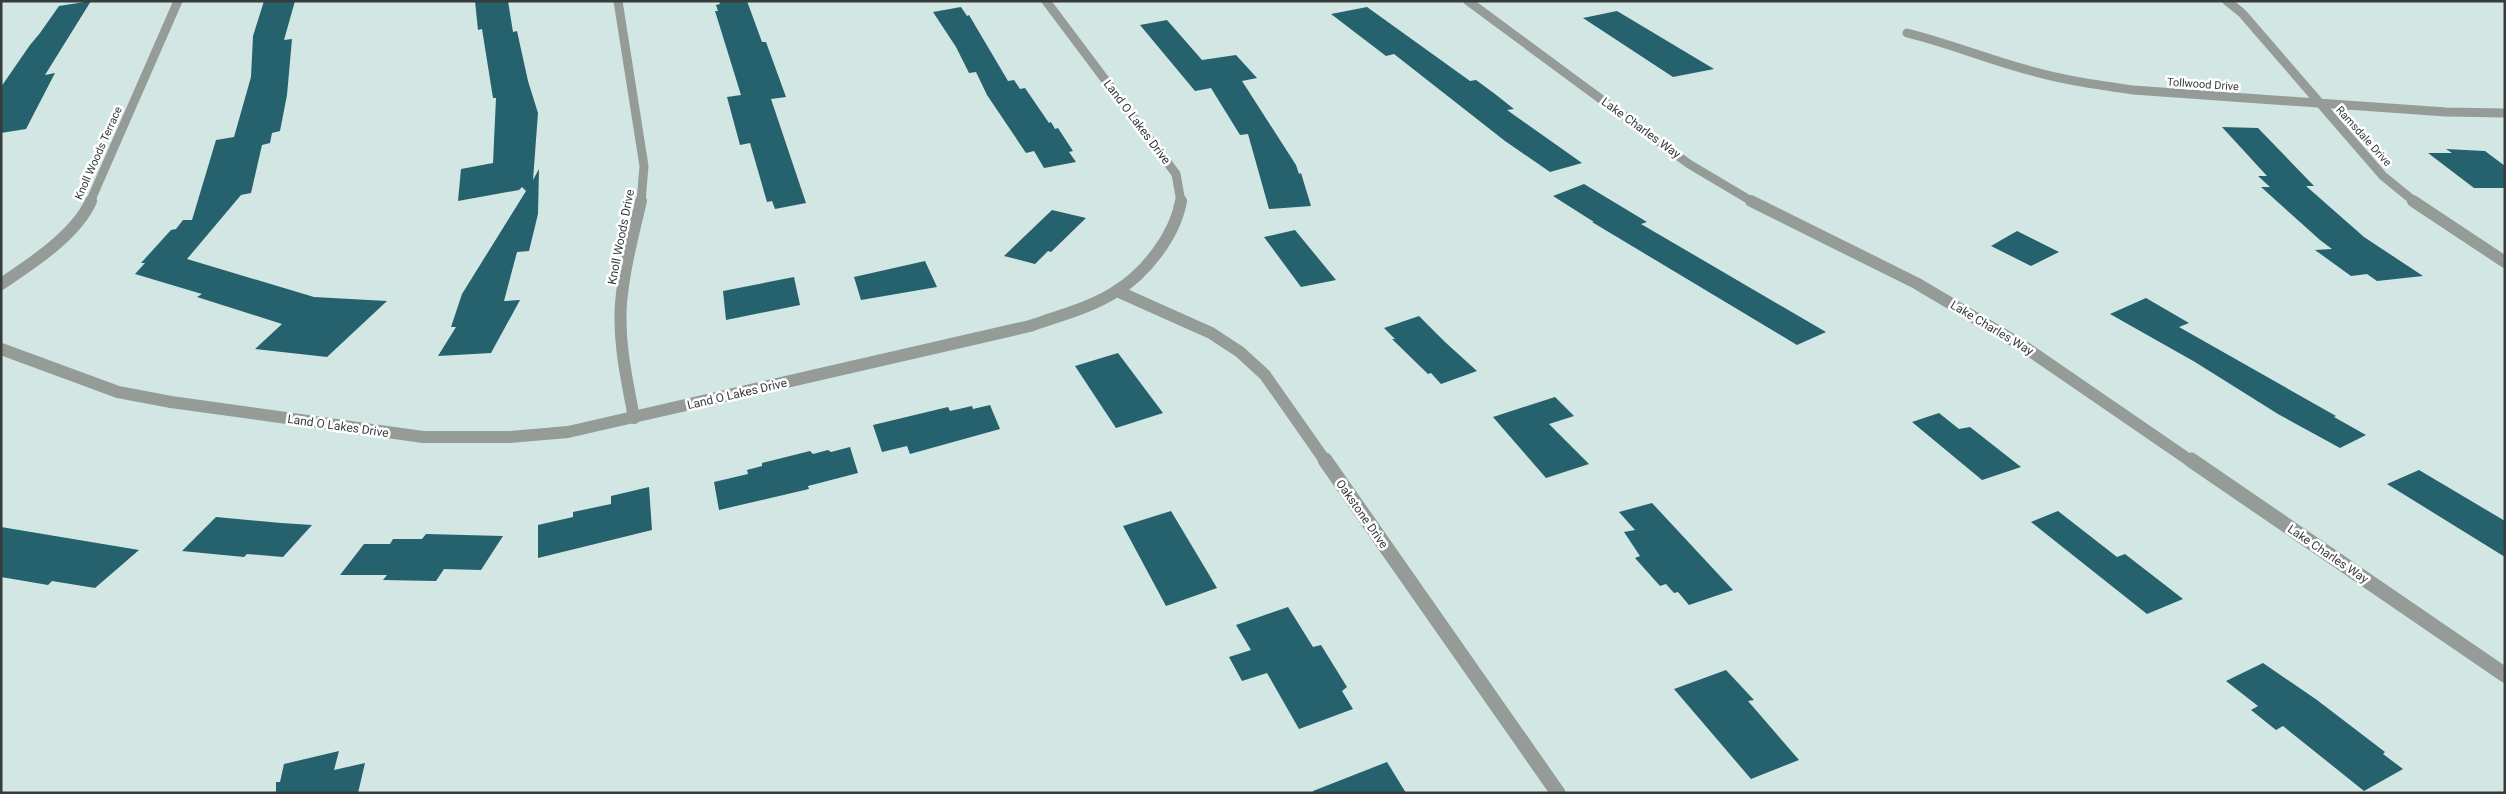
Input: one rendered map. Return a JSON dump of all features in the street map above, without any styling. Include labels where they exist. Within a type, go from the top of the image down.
[{"type":"street","name":"Knoll Woods Terrace","points":[[1,284],[33,264],[66,236],[87,210],[178,1]]},
{"type":"street","name":"Knoll Woods Drive","points":[[618,1],[644,166],[642,198],[626,266],[621,305],[622,352],[634,418]]},
{"type":"street","name":"Land O Lakes Drive","points":[[1,349],[118,392],[171,402],[423,437],[510,438],[568,432],[634,418],[1030,326],[1078,310],[1117,291],[1152,258],[1174,230],[1182,201],[1176,174],[1046,1]]},
{"type":"street","name":"Lake Charles Way","points":[[1468,1],[1689,164],[1762,208],[1916,284],[2026,348],[2505,675]]},
{"type":"street","name":"Ramsdale Drive","points":[[2227,1],[2242,13],[2383,176],[2424,210],[2505,262]]},
{"type":"street","name":"Tollwood Drive","points":[[1907,33],[1946,42],[2027,70],[2083,83],[2133,90],[2505,113]]},
{"type":"street","name":"Oakstone Drive","points":[[1117,291],[1211,333],[1240,352],[1265,375],[1558,793]]},
{"type":"building","points":[[91,1],[45,75],[55,73],[26,129],[1,133],[1,87],[59,6]]},
{"type":"building","points":[[264,1],[295,1],[284,40],[292,39],[287,95],[280,131],[272,133],[270,143],[262,145],[251,193],[241,195],[187,259],[314,297],[387,301],[327,357],[255,349],[282,324],[197,297],[202,294],[135,274],[145,263],[141,263],[171,230],[176,229],[183,220],[192,220],[216,140],[234,137],[251,77],[253,36]]},
{"type":"building","points":[[475,1],[508,1],[513,32],[517,31],[528,81],[538,113],[533,180],[539,169],[538,214],[529,251],[517,252],[504,301],[520,300],[491,353],[438,356],[456,327],[451,327],[462,294],[526,191],[522,187],[519,190],[458,201],[461,169],[493,163],[496,98],[493,98],[482,29],[478,30]]},
{"type":"building","points":[[719,1],[747,1],[762,42],[766,42],[786,97],[771,99],[806,203],[775,209],[772,201],[767,202],[750,143],[740,145],[727,97],[741,95],[715,11],[718,11],[716,5],[720,4]]},
{"type":"building","points":[[961,7],[967,16],[969,15],[1008,81],[1014,80],[1020,89],[1025,88],[1049,123],[1051,122],[1055,129],[1058,128],[1073,151],[1069,152],[1076,162],[1044,168],[1034,151],[1026,153],[987,95],[976,72],[969,73],[956,47],[933,12]]},
{"type":"building","points":[[1367,7],[1470,81],[1476,80],[1514,109],[1507,110],[1582,163],[1550,172],[1505,141],[1394,54],[1386,56],[1331,14]]},
{"type":"building","points":[[1617,11],[1714,69],[1673,77],[1583,18]]},
{"type":"building","points":[[1167,20],[1202,60],[1236,55],[1257,78],[1242,81],[1296,165],[1299,174],[1301,173],[1311,206],[1269,209],[1248,134],[1240,135],[1211,88],[1195,91],[1140,25]]},
{"type":"building","points":[[2222,127],[2258,128],[2314,186],[2306,186],[2364,237],[2423,276],[2377,281],[2367,274],[2351,276],[2315,250],[2332,249],[2261,187],[2270,187],[2258,176],[2267,176]]},
{"type":"building","points":[[2446,149],[2485,151],[2505,166],[2505,188],[2474,188],[2428,153],[2452,153]]},
{"type":"building","points":[[1584,184],[1647,222],[1641,224],[1826,332],[1797,345],[1592,222],[1594,222],[1553,196]]},
{"type":"building","points":[[1052,210],[1086,218],[1051,252],[1048,251],[1035,264],[1004,256]]},
{"type":"building","points":[[1295,230],[1336,280],[1301,287],[1264,237]]},
{"type":"building","points":[[2017,231],[2059,252],[2031,266],[1991,246]]},
{"type":"building","points":[[925,261],[937,287],[861,300],[854,277]]},
{"type":"building","points":[[794,277],[800,305],[726,320],[723,291]]},
{"type":"building","points":[[2146,298],[2189,323],[2179,327],[2366,435],[2340,448],[2278,414],[2195,362],[2110,314]]},
{"type":"building","points":[[1419,316],[1477,371],[1441,384],[1392,339],[1395,339],[1384,328]]},
{"type":"building","points":[[1118,353],[1163,413],[1116,428],[1075,366]]},
{"type":"building","points":[[1555,397],[1574,416],[1549,424],[1589,464],[1546,478],[1493,417]]},
{"type":"building","points":[[990,405],[1000,429],[910,454],[907,446],[882,452],[873,425],[948,407],[950,411],[972,406],[973,409]]},
{"type":"building","points":[[1939,413],[1959,429],[1970,427],[2021,467],[1982,480],[1912,422]]},
{"type":"building","points":[[850,447],[858,473],[808,486],[809,489],[719,510],[714,482],[748,474],[747,470],[762,466],[762,463],[810,451],[813,454]]},
{"type":"building","points":[[2419,470],[2505,521],[2505,557],[2387,484]]},
{"type":"building","points":[[649,487],[652,530],[538,558],[538,525],[573,517],[573,512],[611,504],[611,496]]},
{"type":"building","points":[[1652,503],[1733,590],[1689,605],[1678,592],[1674,593],[1666,584],[1660,586],[1635,558],[1640,556],[1624,532],[1635,530],[1619,512]]},
{"type":"building","points":[[1171,511],[1217,588],[1166,606],[1123,526]]},
{"type":"building","points":[[2058,511],[2117,557],[2125,554],[2183,599],[2147,614],[2031,522]]},
{"type":"building","points":[[216,517],[312,525],[283,557],[247,554],[244,557],[182,551]]},
{"type":"building","points":[[1,527],[139,550],[95,588],[52,581],[48,585],[1,577]]},
{"type":"building","points":[[426,534],[503,536],[481,570],[444,569],[436,581],[383,580],[387,575],[340,575],[364,544],[390,544],[393,539],[422,539]]},
{"type":"building","points":[[1288,607],[1313,647],[1321,645],[1347,687],[1342,691],[1353,709],[1299,729],[1267,673],[1242,681],[1229,657],[1251,650],[1236,625]]},
{"type":"building","points":[[2263,663],[2317,700],[2385,752],[2383,754],[2403,769],[2364,791],[2283,726],[2276,730],[2251,710],[2258,706],[2226,681]]},
{"type":"building","points":[[1726,670],[1754,700],[1748,701],[1799,760],[1751,779],[1674,689]]},
{"type":"building","points":[[339,751],[334,770],[365,763],[358,793],[276,793],[276,782],[280,782],[284,764]]},
{"type":"building","points":[[1387,762],[1406,793],[1313,793],[1313,791]]}]
